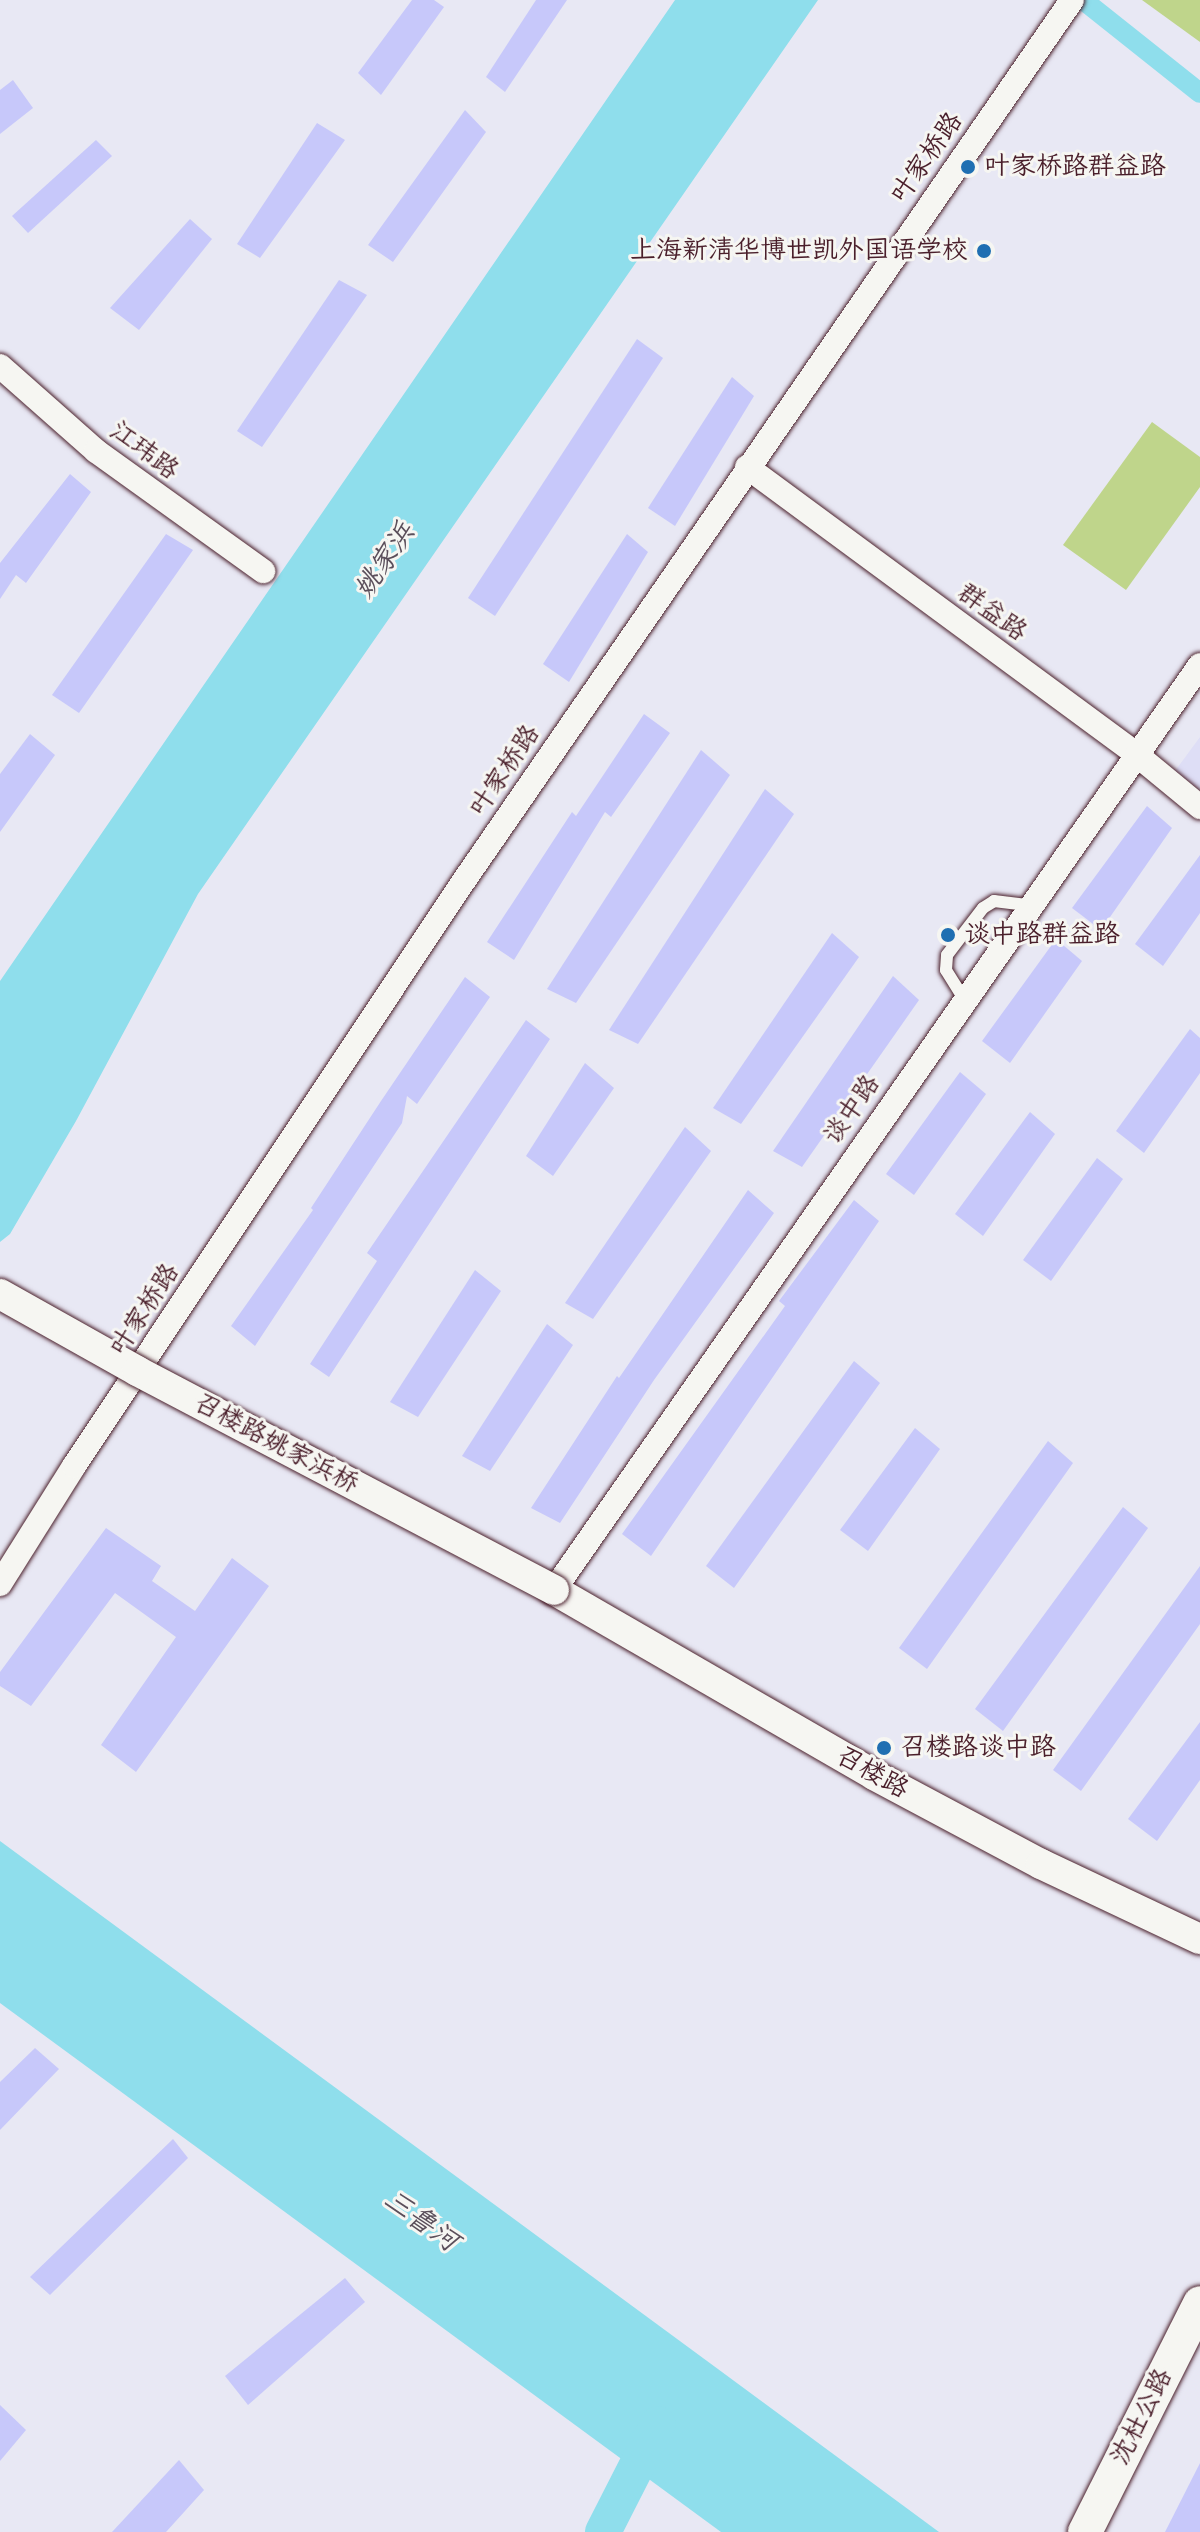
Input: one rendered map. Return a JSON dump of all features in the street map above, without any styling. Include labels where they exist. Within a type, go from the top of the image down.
[{"type":"main road","name":"沈杜公路","points":[[1085,2532],[1200,2303]]},
{"type":"street","name":"叶家桥路","points":[[0,1584],[74,1466],[453,898],[747,467],[1068,6]]},
{"type":"street","name":"江玮路","points":[[0,366],[96,451],[263,571]]},
{"type":"street","name":"群益路","points":[[747,467],[1137,755],[1200,807]]},
{"type":"street","name":"谈中路","points":[[554,1590],[1029,905],[1200,665]]},
{"type":"street","name":"召楼路姚家浜桥","points":[[0,1294],[137,1371],[554,1590]]},
{"type":"street","name":"召楼路","points":[[554,1590],[874,1775],[1041,1864],[1200,1939]]},
{"type":"lane","points":[[964,999],[946,970],[947,955],[983,908],[994,901],[1029,905]]},
{"type":"shaded area","points":[[1200,737],[1200,790],[1175,771]]},
{"type":"green space","points":[[1142,0],[1200,0],[1200,42]]},
{"type":"green space","points":[[1152,422],[1200,457],[1200,487],[1126,590],[1063,545]]},
{"type":"water","name":"姚家浜","points":[[675,0],[818,0],[198,894],[76,1121],[10,1234],[0,1242],[0,981]]},
{"type":"water","name":"三鲁河","points":[[0,1841],[939,2532],[721,2532],[0,2003]]},
{"type":"building","points":[[412,0],[434,0],[444,7],[381,95],[358,73]]},
{"type":"building","points":[[536,0],[567,0],[505,92],[486,77]]},
{"type":"building","points":[[13,80],[33,108],[0,134],[0,90]]},
{"type":"building","points":[[465,110],[486,132],[393,262],[368,245]]},
{"type":"building","points":[[317,123],[345,140],[260,258],[237,244]]},
{"type":"building","points":[[96,140],[112,156],[28,233],[12,216]]},
{"type":"building","points":[[190,219],[212,239],[139,330],[110,308]]},
{"type":"building","points":[[339,280],[367,295],[262,447],[237,431]]},
{"type":"building","points":[[637,339],[663,358],[495,616],[468,598]]},
{"type":"building","points":[[732,377],[754,396],[675,526],[648,508]]},
{"type":"building","points":[[70,474],[91,492],[26,583],[16,575],[0,599],[0,563]]},
{"type":"building","points":[[166,534],[193,550],[79,713],[52,695]]},
{"type":"building","points":[[627,534],[648,552],[569,682],[543,664]]},
{"type":"building","points":[[644,714],[670,733],[611,817],[605,812],[514,960],[487,942],[572,812],[576,816]]},
{"type":"building","points":[[30,734],[55,755],[0,832],[0,774]]},
{"type":"building","points":[[701,750],[730,775],[576,1003],[547,989]]},
{"type":"building","points":[[765,789],[794,814],[638,1044],[609,1030]]},
{"type":"building","points":[[1147,806],[1172,828],[1101,930],[1072,908]]},
{"type":"building","points":[[1200,855],[1200,913],[1163,966],[1135,944]]},
{"type":"building","points":[[832,933],[859,957],[741,1124],[713,1108]]},
{"type":"building","points":[[1056,939],[1082,961],[1010,1063],[982,1041]]},
{"type":"building","points":[[893,976],[919,1000],[802,1167],[773,1151]]},
{"type":"building","points":[[465,977],[490,997],[417,1104],[407,1096],[402,1123],[255,1346],[231,1326],[313,1210],[311,1208]]},
{"type":"building","points":[[526,1020],[550,1039],[329,1377],[310,1364],[377,1261],[367,1253]]},
{"type":"building","points":[[1190,1029],[1200,1038],[1200,1073],[1144,1153],[1116,1131]]},
{"type":"building","points":[[585,1063],[614,1088],[553,1176],[526,1156]]},
{"type":"building","points":[[960,1072],[986,1094],[914,1195],[886,1174]]},
{"type":"building","points":[[1030,1112],[1055,1134],[983,1236],[955,1214]]},
{"type":"building","points":[[685,1127],[711,1151],[593,1319],[565,1303]]},
{"type":"building","points":[[1097,1158],[1123,1179],[1051,1281],[1023,1260]]},
{"type":"building","points":[[748,1190],[774,1213],[654,1380],[560,1523],[531,1508],[617,1376],[619,1378]]},
{"type":"building","points":[[854,1200],[879,1221],[651,1556],[622,1534],[785,1306],[779,1301]]},
{"type":"building","points":[[475,1270],[501,1291],[418,1417],[390,1402]]},
{"type":"building","points":[[547,1324],[573,1345],[490,1471],[462,1456]]},
{"type":"building","points":[[854,1361],[880,1383],[734,1588],[706,1566]]},
{"type":"building","points":[[915,1428],[940,1449],[868,1551],[840,1530]]},
{"type":"building","points":[[1048,1441],[1073,1463],[927,1669],[899,1648]]},
{"type":"building","points":[[1123,1507],[1148,1528],[1003,1731],[975,1709]]},
{"type":"building","points":[[106,1528],[161,1566],[152,1581],[195,1611],[232,1558],[269,1586],[136,1772],[101,1745],[176,1637],[115,1593],[31,1706],[0,1686],[0,1672]]},
{"type":"building","points":[[1200,1566],[1200,1624],[1081,1791],[1053,1770]]},
{"type":"building","points":[[1200,1722],[1200,1780],[1157,1841],[1128,1819]]},
{"type":"building","points":[[35,2048],[59,2069],[0,2130],[0,2082]]},
{"type":"building","points":[[173,2139],[188,2158],[50,2295],[30,2277]]},
{"type":"building","points":[[345,2278],[365,2302],[248,2405],[225,2376]]},
{"type":"building","points":[[0,2405],[26,2430],[0,2461]]},
{"type":"building","points":[[179,2460],[204,2490],[166,2532],[112,2532]]},
{"type":"building","points":[[1200,2463],[1200,2532],[1165,2532]]},
{"type":"waterway","points":[[1083,0],[1200,93]]},
{"type":"waterway","points":[[603,2532],[658,2424]]},
{"type":"place","name":"叶家桥路群益路","points":[[968,167]]},
{"type":"place","name":"上海新清华博世凯外国语学校","points":[[984,251]]},
{"type":"place","name":"谈中路群益路","points":[[948,935]]},
{"type":"place","name":"召楼路谈中路","points":[[884,1748]]}]
